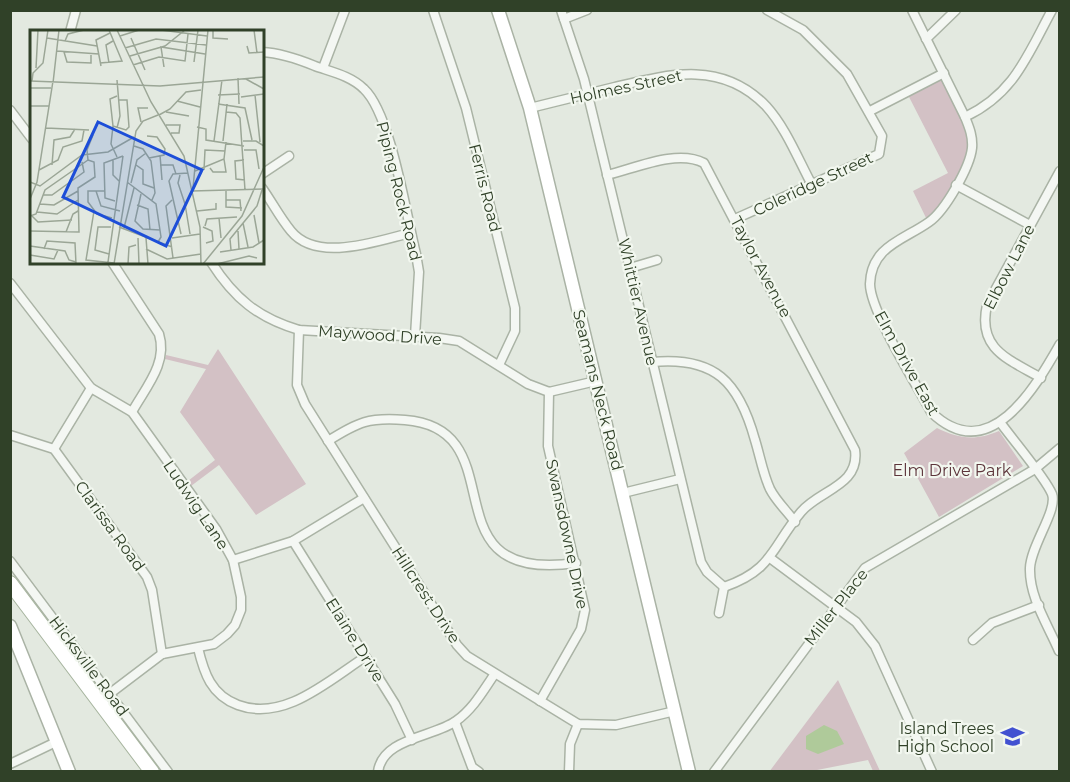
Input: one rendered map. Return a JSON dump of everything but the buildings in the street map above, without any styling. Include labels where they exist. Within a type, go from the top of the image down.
[{"type":"main road","name":"Seamans Neck Road","points":[[498,10],[530,108],[689,771]]},
{"type":"main road","name":"Hicksville Road","points":[[10,584],[105,697],[152,771]]},
{"type":"main road","points":[[10,626],[69,771]]},
{"type":"street","points":[[71,30],[76,10]]},
{"type":"street","points":[[323,68],[345,10]]},
{"type":"street","name":"Ferris Road","points":[[432,10],[466,108],[514,308],[516,331],[499,365]]},
{"type":"street","points":[[562,15],[587,10]]},
{"type":"street","name":"Coleridge Street","points":[[735,219],[879,154],[882,136],[861,95],[835,59],[803,30],[767,10]]},
{"type":"street","name":"Elm Drive East","points":[[912,10],[965,117],[972,147],[970,159],[941,210],[931,221],[894,241],[880,254],[872,272],[871,292],[880,316],[931,412],[940,421],[959,429],[975,430],[1000,422]]},
{"type":"street","points":[[926,39],[956,10]]},
{"type":"street","points":[[965,117],[983,108],[1006,89],[1052,10]]},
{"type":"street","name":"Whittier Avenue","points":[[562,15],[587,94],[701,562],[707,572],[724,587]]},
{"type":"street","name":"Piping Rock Road","points":[[264,51],[283,54],[358,83],[374,101],[387,136],[418,272],[415,336]]},
{"type":"street","name":"Holmes Street","points":[[530,108],[682,73],[710,76],[728,81],[749,92],[767,108],[780,124],[812,186]]},
{"type":"street","points":[[870,111],[944,73]]},
{"type":"street","points":[[10,110],[30,136]]},
{"type":"street","points":[[264,173],[289,156]]},
{"type":"street","name":"Taylor Avenue","points":[[607,175],[678,158],[696,159],[708,167],[855,450],[855,463],[849,477],[809,504],[795,522]]},
{"type":"street","name":"Elbow Lane","points":[[1041,378],[995,349],[984,325],[987,305],[1059,171]]},
{"type":"street","points":[[956,185],[1030,225]]},
{"type":"street","points":[[264,191],[291,232],[310,244],[353,247],[410,233]]},
{"type":"street","points":[[630,267],[657,260]]},
{"type":"street","points":[[113,264],[159,334],[162,345],[160,363],[132,412]]},
{"type":"street","name":"Maywood Drive","points":[[212,264],[237,297],[250,309],[265,318],[299,330],[415,336],[459,341],[528,384],[549,392]]},
{"type":"street","name":"Ludwig Lane","points":[[10,283],[91,388],[132,412],[216,529],[233,560],[241,597],[241,610],[235,625],[219,642],[162,654],[105,697]]},
{"type":"street","name":"Hillcrest Drive","points":[[299,330],[297,371],[300,393],[457,645],[475,663],[578,724],[616,725],[675,711]]},
{"type":"street","points":[[1059,344],[1041,378],[1016,411],[1000,422],[1052,494],[1051,512],[1036,540],[1031,557],[1030,577],[1039,605],[1059,651]]},
{"type":"street","points":[[652,362],[675,360],[694,362],[712,370],[726,381],[737,396],[748,419],[771,490],[795,522],[773,550],[771,558],[748,579],[724,587],[719,613]]},
{"type":"street","points":[[549,392],[596,381]]},
{"type":"street","points":[[10,435],[54,449],[91,388]]},
{"type":"street","name":"Swansdowne Drive","points":[[540,701],[584,620],[585,601],[548,446],[549,392]]},
{"type":"street","points":[[328,441],[356,424],[371,419],[419,421],[437,428],[448,434],[459,448],[481,524],[497,549],[512,559],[530,566],[550,567],[576,563]]},
{"type":"street","name":"Miller Place","points":[[714,771],[865,567],[1035,469],[1059,448]]},
{"type":"street","name":"Clarissa Road","points":[[54,449],[147,577],[152,590],[162,654]]},
{"type":"street","points":[[623,493],[680,479]]},
{"type":"street","points":[[233,560],[293,542],[364,498]]},
{"type":"street","name":"Elaine Drive","points":[[293,542],[395,704],[412,740]]},
{"type":"street","points":[[771,558],[856,622],[875,646],[932,771]]},
{"type":"street","name":"Hicksville Road","points":[[10,561],[105,697],[168,771]]},
{"type":"street","points":[[973,640],[981,630],[992,623],[1039,605]]},
{"type":"street","points":[[198,648],[204,674],[216,691],[233,703],[256,710],[278,708],[295,701],[366,657]]},
{"type":"street","points":[[378,771],[385,755],[412,740],[455,722],[470,709],[494,675]]},
{"type":"street","points":[[455,722],[472,767],[479,771]]},
{"type":"street","points":[[569,771],[570,744],[578,724]]},
{"type":"street","points":[[10,764],[56,742]]},
{"type":"green space","points":[[943,75],[965,116],[970,142],[959,180],[945,203],[928,222],[913,191],[948,173],[907,93]]},
{"type":"green space","points":[[218,349],[306,484],[256,515],[219,465],[187,489],[184,484],[215,460],[180,412],[206,369],[165,359],[166,355],[208,365]]},
{"type":"green space","name":"Elm Drive Park","points":[[937,428],[953,435],[968,437],[983,436],[999,431],[1023,466],[939,517],[904,453]]},
{"type":"green space","points":[[838,680],[880,771],[873,771],[868,760],[812,771],[769,772]]},
{"type":"shaded area","points":[[824,725],[837,731],[844,744],[818,754],[806,749],[806,736]]},
{"type":"place","name":"Island Trees High School","points":[[1012,737]]}]
